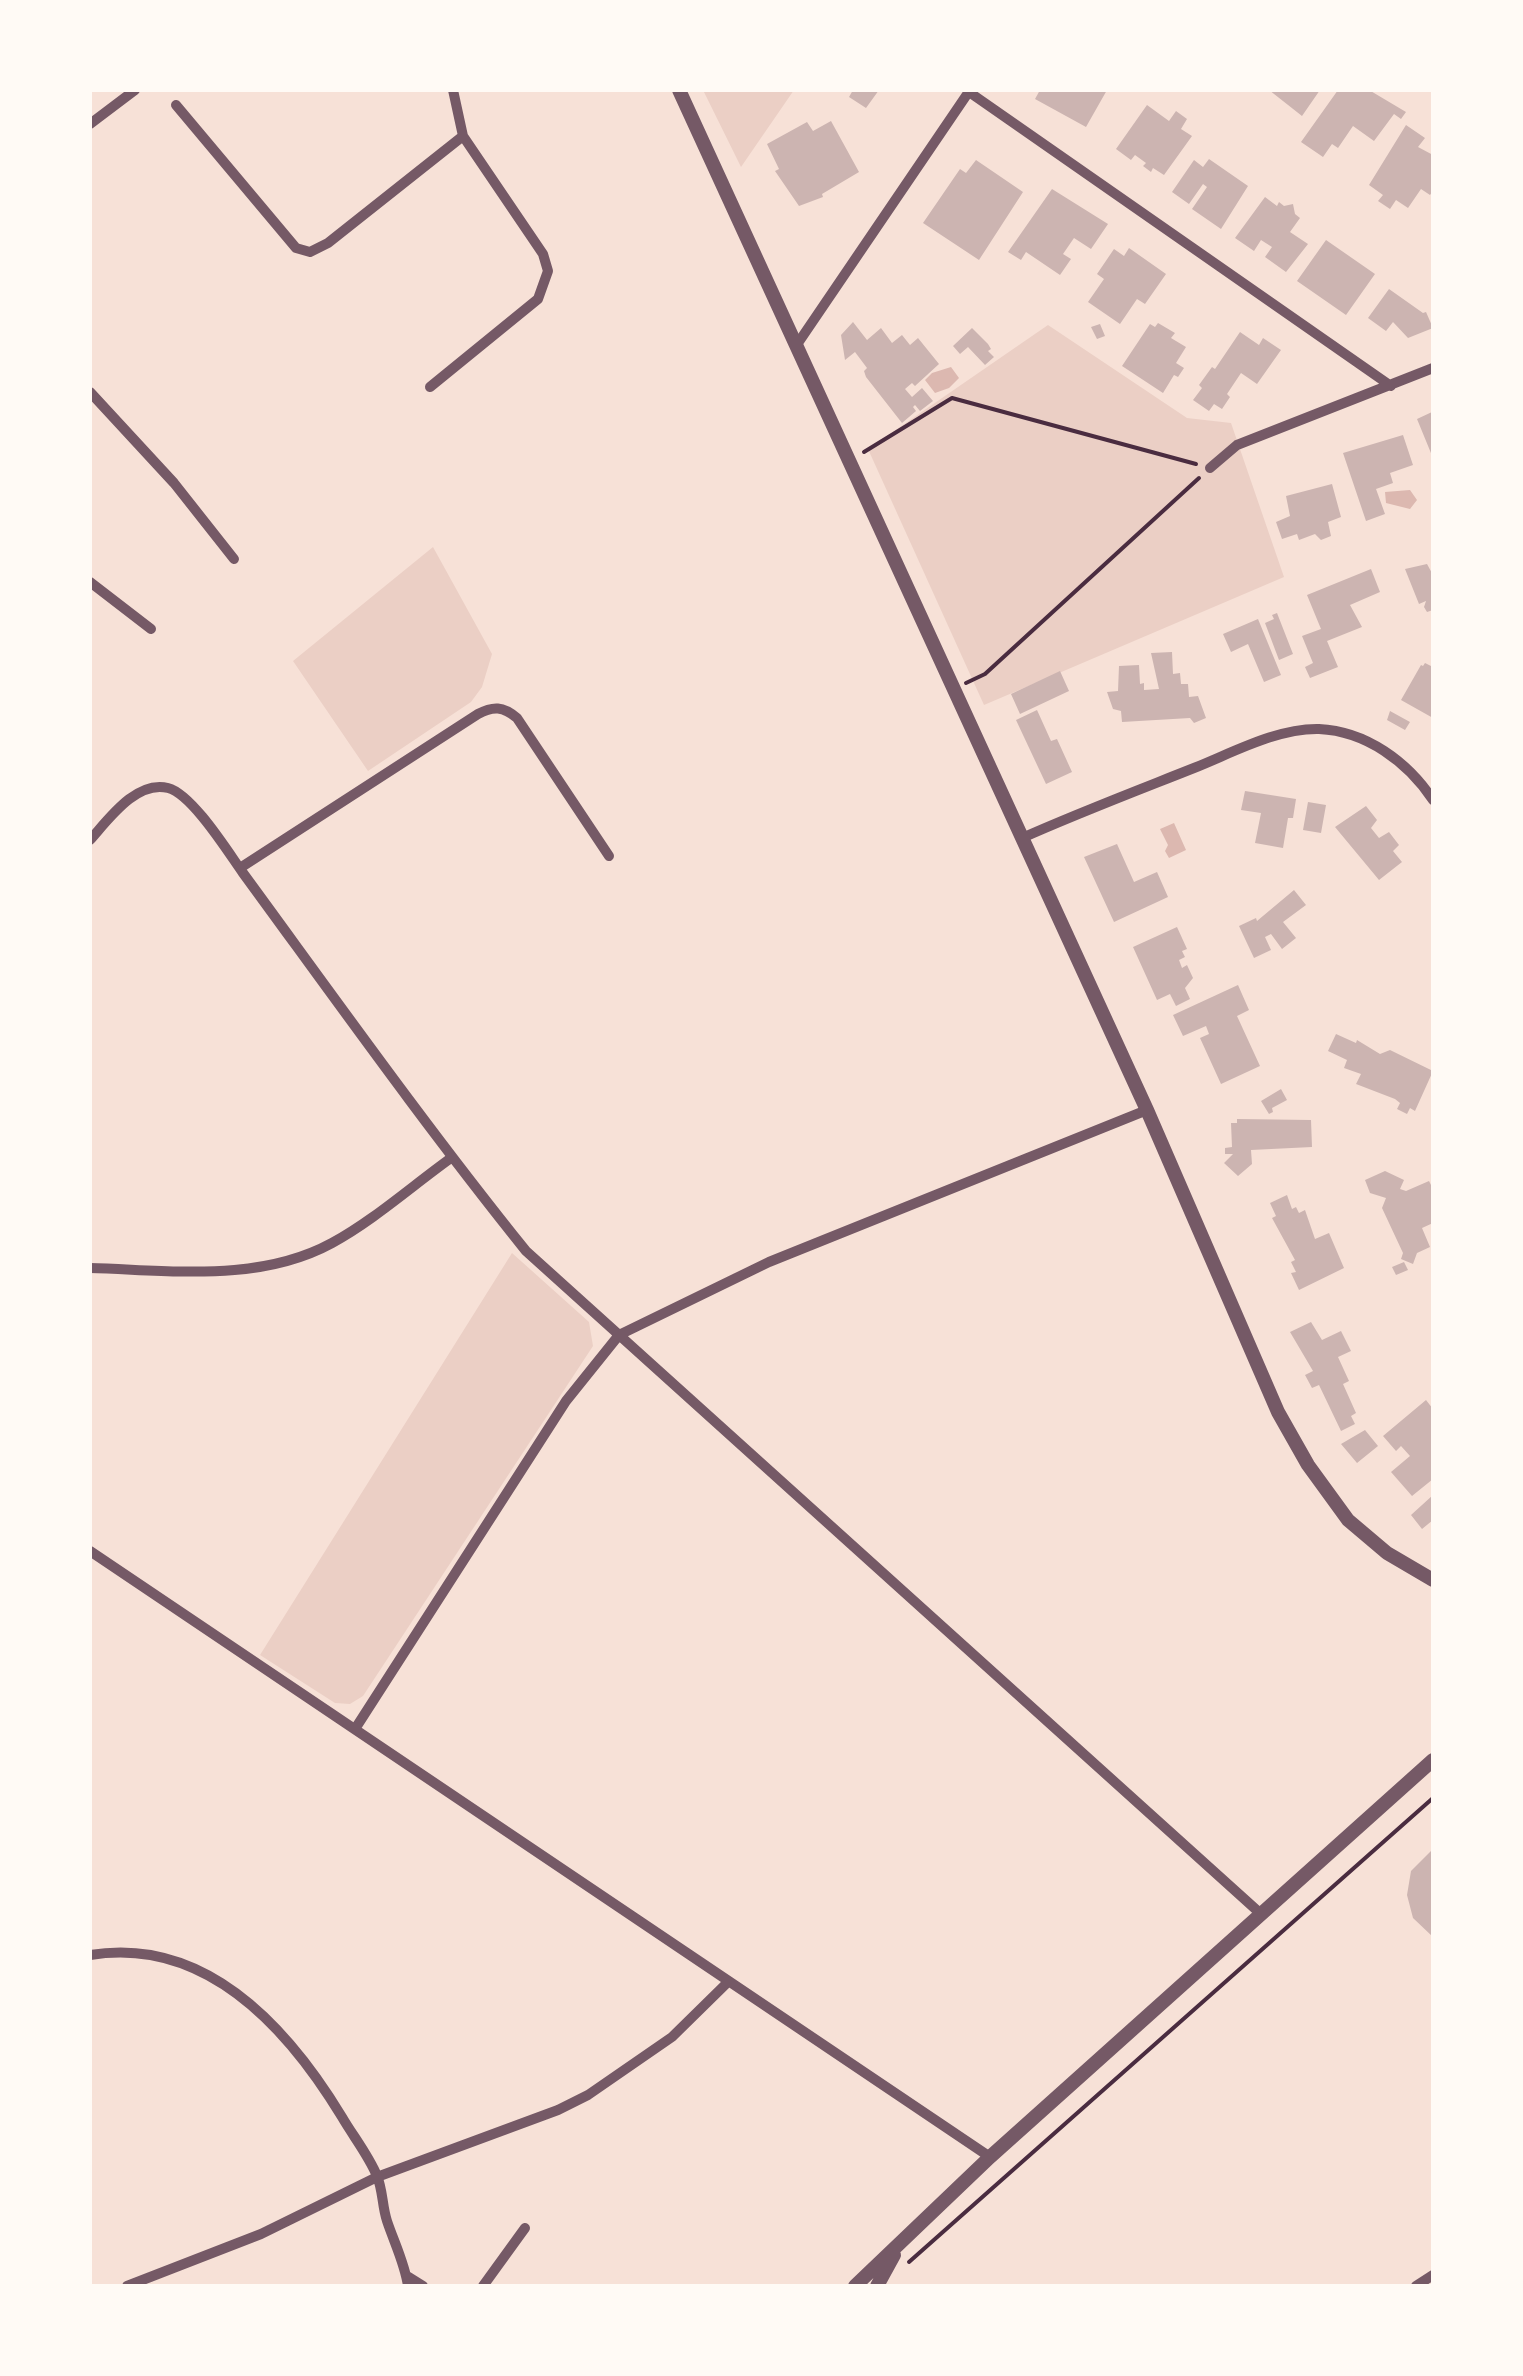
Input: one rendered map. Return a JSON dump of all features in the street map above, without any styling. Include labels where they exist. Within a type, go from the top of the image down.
[{"type":"street","points":[[90,124],[135,90]]},
{"type":"street","points":[[430,387],[538,299],[548,272],[544,254],[463,136],[453,90]]},
{"type":"street","points":[[678,90],[1148,1110],[1278,1412],[1308,1465],[1348,1520],[1387,1553],[1433,1580]]},
{"type":"street","points":[[796,346],[969,91],[1390,386]]},
{"type":"street","points":[[176,105],[296,248],[310,252],[328,243],[463,136]]},
{"type":"street","points":[[1210,468],[1237,445],[1433,368]]},
{"type":"street","points":[[90,392],[174,483],[234,559]]},
{"type":"street","points":[[90,582],[151,630]]},
{"type":"street","points":[[240,868],[478,714],[495,708],[509,711],[517,718],[609,856]]},
{"type":"street","points":[[1022,838],[1250,746],[1316,729],[1376,746],[1408,769],[1433,800]]},
{"type":"street","points":[[90,840],[124,804],[145,790],[167,788],[182,796],[240,868],[450,1158],[526,1251],[1260,1914]]},
{"type":"street","points":[[355,1730],[566,1400],[619,1335],[769,1262],[1148,1110]]},
{"type":"street","points":[[90,1268],[231,1271],[298,1258],[359,1226],[450,1158]]},
{"type":"street","points":[[90,1551],[990,2158]]},
{"type":"street","points":[[855,2286],[990,2158],[1433,1760]]},
{"type":"street","points":[[90,1956],[162,1956],[188,1964],[240,1995],[266,2016],[316,2073],[378,2177],[407,2281],[423,2286]]},
{"type":"street","points":[[127,2286],[261,2234],[378,2177],[588,2096],[658,2048],[728,1982]]},
{"type":"street","points":[[483,2286],[525,2228]]},
{"type":"street","points":[[877,2286],[902,2242]]},
{"type":"street","points":[[1416,2286],[1433,2275]]},
{"type":"path","points":[[849,461],[952,398],[1210,468]]},
{"type":"path","points":[[953,689],[985,674],[1210,468]]},
{"type":"path","points":[[896,2273],[1433,1798]]},
{"type":"shaded area","points":[[703,90],[794,90],[741,167]]},
{"type":"shaded area","points":[[1048,325],[1187,418],[1231,423],[1284,577],[984,705],[868,449]]},
{"type":"shaded area","points":[[951,367],[959,378],[949,388],[935,393],[925,380],[932,373]]},
{"type":"shaded area","points":[[1410,490],[1417,500],[1410,509],[1386,503],[1385,492]]},
{"type":"shaded area","points":[[433,547],[492,654],[482,687],[471,702],[368,771],[293,661]]},
{"type":"shaded area","points":[[1174,823],[1186,850],[1169,858],[1160,829]]},
{"type":"shaded area","points":[[512,1253],[589,1322],[593,1346],[363,1696],[350,1704],[335,1703],[260,1655]]},
{"type":"building","points":[[853,90],[879,90],[866,108],[849,97]]},
{"type":"building","points":[[1040,90],[1107,90],[1086,127],[1035,99]]},
{"type":"building","points":[[1269,90],[1320,90],[1302,116]]},
{"type":"building","points":[[1338,90],[1369,90],[1406,112],[1401,119],[1394,114],[1374,141],[1353,126],[1338,148],[1332,144],[1323,157],[1301,142]]},
{"type":"building","points":[[1147,105],[1169,121],[1176,111],[1187,119],[1181,129],[1192,136],[1164,175],[1153,168],[1151,172],[1135,155],[1131,160],[1116,149]]},
{"type":"building","points":[[831,121],[859,172],[822,194],[823,197],[799,206],[775,171],[779,169],[767,144],[807,122],[813,131]]},
{"type":"building","points":[[1406,125],[1425,138],[1418,147],[1433,155],[1433,191],[1430,195],[1421,189],[1408,208],[1396,200],[1390,209],[1378,201],[1383,195],[1369,185]]},
{"type":"building","points":[[1209,159],[1248,186],[1221,229],[1192,209],[1207,187],[1203,184],[1189,204],[1172,192],[1194,160],[1203,167]]},
{"type":"building","points":[[976,160],[1023,192],[979,260],[923,223],[960,169],[966,173]]},
{"type":"building","points":[[1052,189],[1108,224],[1091,249],[1074,238],[1063,254],[1071,259],[1060,275],[1026,252],[1021,260],[1008,252]]},
{"type":"building","points":[[1265,197],[1277,206],[1279,202],[1284,206],[1293,204],[1300,218],[1290,232],[1308,244],[1286,272],[1265,257],[1272,247],[1261,240],[1254,251],[1235,238]]},
{"type":"building","points":[[1326,240],[1375,274],[1346,315],[1297,281]]},
{"type":"building","points":[[1129,248],[1166,274],[1145,304],[1137,299],[1120,324],[1088,302],[1104,279],[1097,274],[1114,249],[1124,256]]},
{"type":"building","points":[[1389,289],[1426,312],[1433,328],[1408,338],[1393,322],[1386,331],[1368,318]]},
{"type":"building","points":[[853,322],[867,340],[881,328],[892,343],[902,335],[910,345],[918,338],[939,364],[915,386],[912,383],[905,389],[912,397],[922,388],[933,401],[920,411],[915,405],[916,411],[902,423],[866,377],[867,368],[855,352],[845,360],[841,335]]},
{"type":"building","points":[[1158,323],[1175,333],[1171,338],[1186,347],[1176,363],[1184,368],[1178,377],[1174,375],[1163,393],[1122,366],[1150,324],[1155,327]]},
{"type":"building","points":[[1100,324],[1105,336],[1097,339],[1091,327]]},
{"type":"building","points":[[972,328],[988,344],[994,357],[985,365],[968,347],[960,354],[953,346]]},
{"type":"building","points":[[1240,332],[1259,345],[1263,338],[1281,350],[1257,384],[1241,373],[1222,409],[1214,404],[1209,411],[1193,400],[1202,388],[1199,385]]},
{"type":"building","points":[[1432,412],[1433,415],[1433,458],[1417,419]]},
{"type":"building","points":[[1403,435],[1413,465],[1390,473],[1393,483],[1376,489],[1385,514],[1366,521],[1343,453]]},
{"type":"building","points":[[1332,484],[1341,517],[1328,522],[1331,536],[1321,540],[1315,534],[1299,540],[1297,534],[1282,539],[1276,522],[1290,516],[1286,496]]},
{"type":"building","points":[[1427,564],[1433,575],[1433,610],[1427,612],[1426,601],[1419,604],[1405,569]]},
{"type":"building","points":[[1371,569],[1380,592],[1350,605],[1362,627],[1327,641],[1338,667],[1310,678],[1305,667],[1313,663],[1302,636],[1321,629],[1307,595]]},
{"type":"building","points":[[1277,613],[1293,654],[1279,660],[1265,623]]},
{"type":"building","points":[[1258,619],[1281,675],[1264,682],[1248,644],[1231,652],[1223,634]]},
{"type":"building","points":[[1172,652],[1173,674],[1180,673],[1181,684],[1188,684],[1189,697],[1198,696],[1206,718],[1194,723],[1190,718],[1122,722],[1121,711],[1113,709],[1107,692],[1118,691],[1119,666],[1139,665],[1144,690],[1159,689],[1151,653]]},
{"type":"building","points":[[1425,663],[1433,667],[1433,718],[1401,700]]},
{"type":"building","points":[[1060,671],[1069,691],[1020,714],[1011,694]]},
{"type":"building","points":[[1037,710],[1051,741],[1057,739],[1072,772],[1046,784],[1016,720]]},
{"type":"building","points":[[1390,711],[1410,722],[1405,730],[1387,720]]},
{"type":"building","points":[[1245,791],[1296,799],[1283,848],[1255,843],[1261,813],[1241,810]]},
{"type":"building","points":[[1308,802],[1326,805],[1321,833],[1303,830]]},
{"type":"building","points":[[1366,806],[1377,820],[1371,828],[1379,838],[1389,832],[1399,845],[1393,851],[1402,862],[1379,880],[1335,827]]},
{"type":"building","points":[[1117,844],[1134,882],[1157,872],[1168,897],[1114,922],[1084,857]]},
{"type":"building","points":[[1294,890],[1306,905],[1283,922],[1296,938],[1282,949],[1271,934],[1265,937],[1271,950],[1254,958],[1239,926],[1256,918],[1257,921]]},
{"type":"building","points":[[1177,927],[1187,949],[1182,951],[1185,957],[1179,960],[1182,968],[1187,965],[1193,978],[1185,988],[1190,999],[1176,1006],[1170,994],[1157,1000],[1133,947]]},
{"type":"building","points":[[1238,985],[1249,1010],[1237,1016],[1260,1066],[1221,1084],[1200,1038],[1209,1034],[1206,1026],[1183,1036],[1173,1015]]},
{"type":"building","points":[[1336,1034],[1356,1043],[1357,1040],[1380,1054],[1390,1050],[1433,1071],[1415,1111],[1410,1108],[1407,1114],[1397,1109],[1400,1103],[1395,1099],[1356,1084],[1361,1074],[1344,1068],[1347,1060],[1328,1051]]},
{"type":"building","points":[[1281,1089],[1287,1100],[1269,1114],[1261,1101]]},
{"type":"building","points":[[1237,1119],[1311,1120],[1312,1147],[1251,1150],[1252,1164],[1238,1176],[1224,1163],[1233,1154],[1225,1154],[1225,1148],[1232,1147],[1231,1123],[1237,1123]]},
{"type":"building","points":[[1385,1171],[1404,1180],[1400,1189],[1406,1191],[1429,1181],[1433,1189],[1433,1223],[1422,1228],[1430,1247],[1417,1253],[1413,1264],[1401,1259],[1403,1253],[1382,1208],[1386,1198],[1370,1193],[1365,1180]]},
{"type":"building","points":[[1287,1195],[1292,1209],[1296,1207],[1299,1213],[1305,1210],[1315,1239],[1329,1233],[1344,1268],[1299,1290],[1291,1273],[1296,1272],[1291,1262],[1295,1260],[1272,1218],[1276,1216],[1270,1203]]},
{"type":"building","points":[[1404,1262],[1408,1270],[1396,1275],[1392,1267]]},
{"type":"building","points":[[1311,1322],[1322,1340],[1341,1331],[1351,1351],[1338,1357],[1349,1381],[1343,1384],[1356,1413],[1351,1416],[1355,1424],[1341,1431],[1319,1385],[1312,1388],[1305,1375],[1313,1371],[1290,1332]]},
{"type":"building","points":[[1426,1400],[1433,1409],[1433,1479],[1412,1496],[1391,1472],[1410,1456],[1401,1446],[1396,1451],[1383,1436]]},
{"type":"building","points":[[1365,1430],[1378,1446],[1357,1463],[1341,1444]]},
{"type":"building","points":[[1433,1495],[1433,1520],[1422,1529],[1411,1515]]},
{"type":"building","points":[[1433,1849],[1433,1937],[1413,1918],[1407,1895],[1411,1871]]}]
